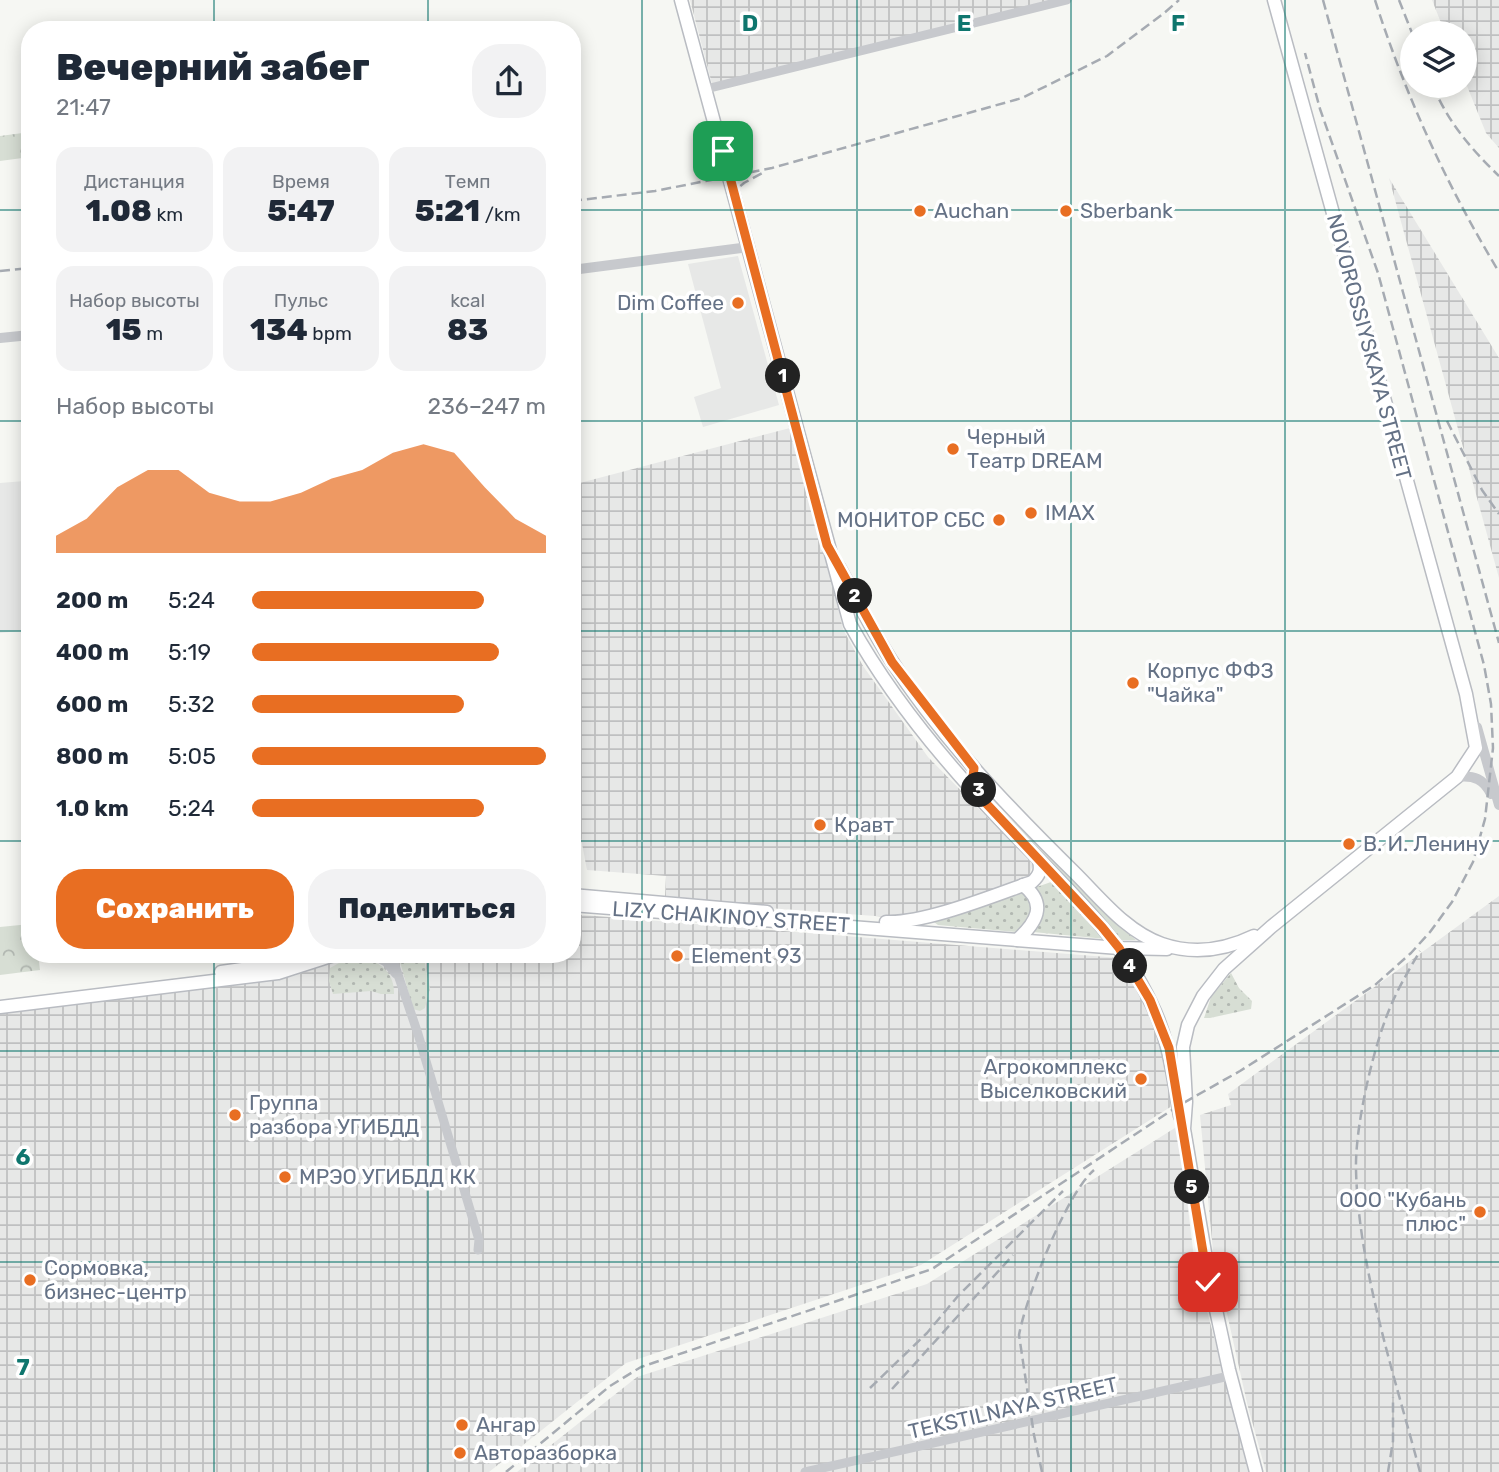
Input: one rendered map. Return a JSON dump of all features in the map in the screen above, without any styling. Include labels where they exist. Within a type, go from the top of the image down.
[{"type":"main road","points":[[681,0],[850,624],[871,661],[938,749],[1086,908],[1119,948],[1150,1000],[1163,1031],[1174,1074],[1194,1194]]},
{"type":"main road","name":"NOVOROSSIYSKAYA STREET","points":[[1188,1025],[1224,969],[1271,927],[1457,777],[1476,748],[1466,694],[1274,0]]},
{"type":"main road","points":[[827,545],[892,662],[974,768],[1121,919],[1139,934],[1185,950]]},
{"type":"main road","points":[[871,661],[869,641],[873,630]]},
{"type":"main road","points":[[974,768],[973,777],[982,799]]},
{"type":"main road","points":[[889,925],[923,918],[1032,882],[1041,869],[1039,860]]},
{"type":"main road","points":[[1017,940],[1036,919],[1036,898],[1023,885]]},
{"type":"main road","name":"LIZY CHAIKINOY STREET","points":[[581,896],[889,925]]},
{"type":"main road","name":"LIZY CHAIKINOY STREET","points":[[581,906],[889,925]]},
{"type":"main road","points":[[889,925],[1017,940],[1185,950],[1224,948],[1271,927]]},
{"type":"main road","points":[[2,1003],[284,963]]},
{"type":"main road","points":[[2,1003],[278,973],[309,963]]},
{"type":"main road","points":[[1163,1031],[1170,1034],[1180,1033],[1188,1025]]},
{"type":"main road","points":[[1188,1025],[1183,1047],[1186,1102],[1184,1129],[1208,1282],[1256,1472]]},
{"type":"street","points":[[706,89],[1068,0]]},
{"type":"street","points":[[581,269],[750,247]]},
{"type":"street","points":[[0,338],[21,336]]},
{"type":"street","name":"NOVOROSSIYSKAYA STREET","points":[[1466,694],[1499,806]]},
{"type":"street","points":[[1457,777],[1476,777],[1486,783],[1499,812]]},
{"type":"street","points":[[387,963],[399,977]]},
{"type":"street","points":[[395,963],[479,1240],[478,1250]]},
{"type":"street","name":"TEKSTILNAYA STREET","points":[[805,1472],[1230,1376]]},
{"type":"shaded area","points":[[690,0],[1054,0],[712,84]]},
{"type":"shaded area","points":[[1432,0],[1499,0],[1499,148],[1486,133],[1472,98],[1477,98],[1477,21],[1440,21]]},
{"type":"shaded area","points":[[1389,178],[1499,358],[1499,578]]},
{"type":"shaded area","points":[[738,256],[779,405],[703,427],[694,397],[721,388],[688,264]]},
{"type":"shaded area","points":[[794,427],[843,629],[863,666],[928,757],[1033,864],[1029,876],[1017,883],[922,914],[888,917],[716,904],[665,896],[666,876],[587,870],[581,838],[581,483]]},
{"type":"shaded area","points":[[21,481],[21,631],[0,633],[0,483]]},
{"type":"shaded area","points":[[1499,896],[1499,1472],[1266,1472],[1247,1403],[1213,1251],[1200,1115],[1231,1105],[1228,1094]]},
{"type":"shaded area","points":[[581,915],[1119,958],[1144,1000],[1158,1031],[1171,1081],[1172,1106],[921,1265],[626,1363],[489,1472],[0,1472],[0,1013],[294,976],[326,963],[581,963]]},
{"type":"shaded area","points":[[1178,1126],[1195,1266],[1250,1472],[517,1472],[637,1377],[927,1284]]},
{"type":"green space","points":[[21,133],[21,158],[0,161],[0,136]]},
{"type":"green space","points":[[980,789],[1113,921],[1136,940],[1120,940],[1095,910],[978,791]]},
{"type":"green space","points":[[1051,882],[1106,939],[1033,932],[1041,910],[1040,899],[1034,888]]},
{"type":"green space","points":[[1024,890],[1033,908],[1026,926],[1016,932],[938,925],[934,922]]},
{"type":"green space","points":[[21,925],[21,963],[39,963],[40,970],[0,975],[0,927]]},
{"type":"green space","points":[[339,963],[377,963],[390,976],[394,994],[371,991],[333,994],[329,981],[330,968]]},
{"type":"green space","points":[[400,963],[425,963],[430,988],[425,1008],[420,1011],[413,1009]]},
{"type":"green space","points":[[1231,973],[1239,988],[1252,1001],[1251,1009],[1204,1018],[1211,997]]},
{"type":"railway","points":[[581,200],[655,191],[772,168],[1022,98],[1107,56],[1179,0]]},
{"type":"railway","points":[[1323,0],[1499,643]]},
{"type":"railway","points":[[1375,0],[1400,71],[1429,140],[1462,207],[1499,272]]},
{"type":"railway","points":[[1399,0],[1407,21]]},
{"type":"railway","points":[[506,1472],[610,1386],[641,1367],[932,1269],[1178,1106],[1240,1071],[1375,985],[1411,953],[1452,902],[1473,862],[1485,819],[1493,748],[1491,704],[1484,665],[1378,273],[1320,109],[1305,53]]},
{"type":"railway","points":[[1439,98],[1461,134],[1499,176]]},
{"type":"railway","points":[[729,196],[744,183],[764,172]]},
{"type":"railway","points":[[0,271],[21,269]]},
{"type":"railway","points":[[1447,421],[1482,490],[1499,514]]},
{"type":"railway","points":[[1420,951],[1395,996],[1379,1040],[1362,1108],[1356,1169],[1363,1244],[1379,1322],[1420,1472]]},
{"type":"railway","points":[[1042,1472],[1019,1335],[1049,1247],[1071,1201],[1094,1170]]},
{"type":"railway","points":[[870,1388],[927,1333],[958,1296],[1063,1191]]},
{"type":"railway","points":[[892,1389],[1013,1255]]},
{"type":"railway","points":[[1388,1472],[1393,1441],[1393,1397]]},
{"type":"place","name":"Auchan","points":[[920,211]]},
{"type":"place","name":"Sberbank","points":[[1066,211]]},
{"type":"place","name":"Dim Coffee","points":[[738,303]]},
{"type":"place","name":"Черный Театр DREAM","points":[[953,449]]},
{"type":"place","name":"IMAX","points":[[1031,513]]},
{"type":"place","name":"МОНИТОР СБС","points":[[999,520]]},
{"type":"place","name":"Корпус ФФЗ \"Чайка\"","points":[[1133,683]]},
{"type":"place","name":"Кравт","points":[[820,825]]},
{"type":"place","name":"В. И. Ленину","points":[[1349,844]]},
{"type":"place","name":"Element 93","points":[[677,956]]},
{"type":"place","name":"Агрокомплекс Выселковский","points":[[1141,1079]]},
{"type":"place","name":"Группа разбора УГИБДД","points":[[235,1115]]},
{"type":"place","name":"МРЭО УГИБДД КК","points":[[285,1177]]},
{"type":"place","name":"ООО \"Кубань плюс\"","points":[[1480,1212]]},
{"type":"place","name":"Сормовка, бизнес-центр","points":[[30,1280]]},
{"type":"place","name":"Ангар","points":[[462,1425]]},
{"type":"place","name":"Авторазборка","points":[[460,1453]]},
{"type":"route","points":[[723,151],[827,545],[892,662],[974,768],[973,777],[982,799],[1102,927],[1119,948],[1150,1000],[1169,1048],[1208,1282]]}]
